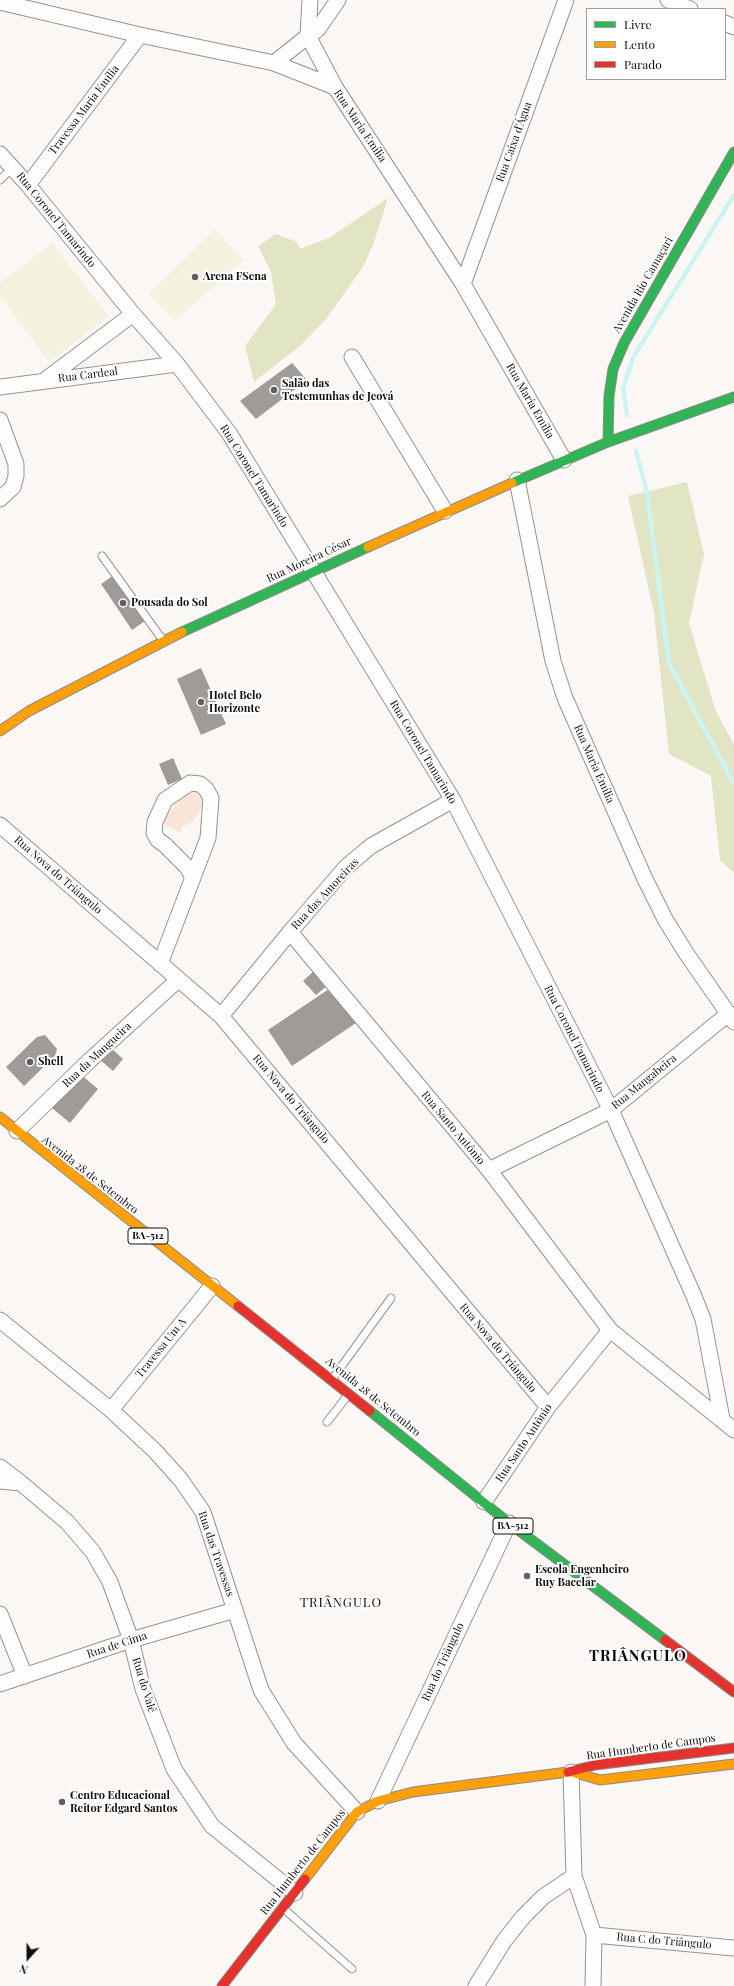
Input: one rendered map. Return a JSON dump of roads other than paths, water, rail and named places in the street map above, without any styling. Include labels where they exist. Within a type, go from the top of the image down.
[{"type":"street","points":[[310,0],[308,36],[335,87]]},
{"type":"street","points":[[274,63],[318,29],[338,0]]},
{"type":"street","name":"Rua Caixa d'Água","points":[[463,284],[566,0]]},
{"type":"street","points":[[668,0],[688,8]]},
{"type":"street","name":"Rua Maria Emília","points":[[0,2],[140,36],[274,63],[335,87],[463,284],[564,460]]},
{"type":"street","name":"Travessa Maria Emília","points":[[28,185],[140,36]]},
{"type":"street","name":"Avenida Rio Camaçari","points":[[608,442],[609,396],[613,369],[624,343],[734,152]]},
{"type":"street","name":"Rua Coronel Tamarindo","points":[[0,154],[28,185],[132,314],[176,364],[229,433],[312,572],[452,800],[611,1110],[693,1294],[702,1319],[722,1419]]},
{"type":"street","points":[[44,381],[132,314]]},
{"type":"street","points":[[352,357],[445,511]]},
{"type":"street","name":"Rua Cardeal","points":[[0,387],[176,364]]},
{"type":"street","name":"Rua Moreira César","points":[[0,731],[29,711],[163,641],[445,511],[608,442],[734,397]]},
{"type":"street","points":[[0,420],[16,464],[16,470],[13,487],[0,499]]},
{"type":"street","name":"Rua Maria Emília","points":[[517,480],[553,661],[565,698],[645,879],[665,919],[731,1018]]},
{"type":"street","points":[[160,964],[193,878],[208,838],[211,798],[206,789],[200,784],[190,783],[165,800],[155,822],[154,833],[158,840],[187,867],[193,878]]},
{"type":"street","name":"Rua das Amoreiras","points":[[221,1016],[346,867],[371,846],[452,800]]},
{"type":"street","name":"Rua Nova do Triângulo","points":[[0,825],[221,1016],[548,1407]]},
{"type":"street","name":"Rua Santo Antônio","points":[[290,932],[489,1170],[610,1330],[734,1430]]},
{"type":"street","name":"Rua da Mangueira","points":[[18,1131],[89,1061],[178,980]]},
{"type":"street","name":"Rua Mangabeira","points":[[489,1170],[611,1110],[731,1018]]},
{"type":"street","name":"Avenida 28 de Setembro","points":[[0,1117],[349,1393],[509,1523],[734,1692]]},
{"type":"street","name":"Travessa Um A","points":[[111,1410],[212,1286]]},
{"type":"street","name":"Rua das Travessas","points":[[0,1320],[111,1410],[155,1451],[181,1480],[203,1512],[261,1690],[294,1743],[357,1812]]},
{"type":"street","name":"Rua Santo Antônio","points":[[484,1502],[548,1407],[610,1330]]},
{"type":"street","name":"Rua do Valê","points":[[0,1467],[67,1522],[93,1552],[110,1582],[131,1640],[144,1689],[174,1769],[212,1826],[295,1893]]},
{"type":"street","points":[[0,1481],[20,1483]]},
{"type":"street","name":"Rua do Triângulo","points":[[378,1801],[509,1523]]},
{"type":"street","name":"Rua de Cima","points":[[0,1684],[131,1640],[235,1610]]},
{"type":"street","points":[[0,1614],[26,1676]]},
{"type":"street","name":"Rua Humberto de Campos","points":[[222,1986],[357,1812],[378,1801],[413,1792],[571,1772],[595,1765],[734,1748]]},
{"type":"street","name":"Rua Humberto de Campos","points":[[571,1772],[600,1780],[734,1764]]},
{"type":"street","points":[[571,1772],[574,1876],[594,1935],[593,1986]]},
{"type":"street","points":[[476,1986],[504,1941],[523,1917],[543,1896],[574,1876]]},
{"type":"street","name":"Rua C do Triângulo","points":[[594,1935],[734,1948]]},
{"type":"lane","points":[[0,180],[12,168]]},
{"type":"lane","points":[[102,556],[163,641]]},
{"type":"lane","points":[[331,1379],[391,1298]]},
{"type":"lane","points":[[327,1422],[349,1393]]},
{"type":"lane","points":[[283,1908],[352,1969]]},
{"type":"waterway","points":[[627,415],[623,388],[634,356],[734,195]]},
{"type":"waterway","points":[[636,451],[647,492],[669,663],[734,784]]},
{"type":"place","name":"Arena FSena","points":[[195,277]]},
{"type":"place","name":"Salão das Testemunhas de Jeová","points":[[274,390]]},
{"type":"place","name":"Pousada do Sol","points":[[123,603]]},
{"type":"place","name":"Hotel Belo Horizonte","points":[[201,702]]},
{"type":"place","name":"Shell","points":[[30,1062]]},
{"type":"place","name":"Escola Engenheiro Ruy Bacelar","points":[[527,1576]]},
{"type":"place","name":"Centro Educacional Reitor Edgard Santos","points":[[62,1802]]},
{"type":"district","name":"TRIÂNGULO","points":[[341,1603]]},
{"type":"district","name":"TRIÂNGULO","points":[[638,1656]]}]
